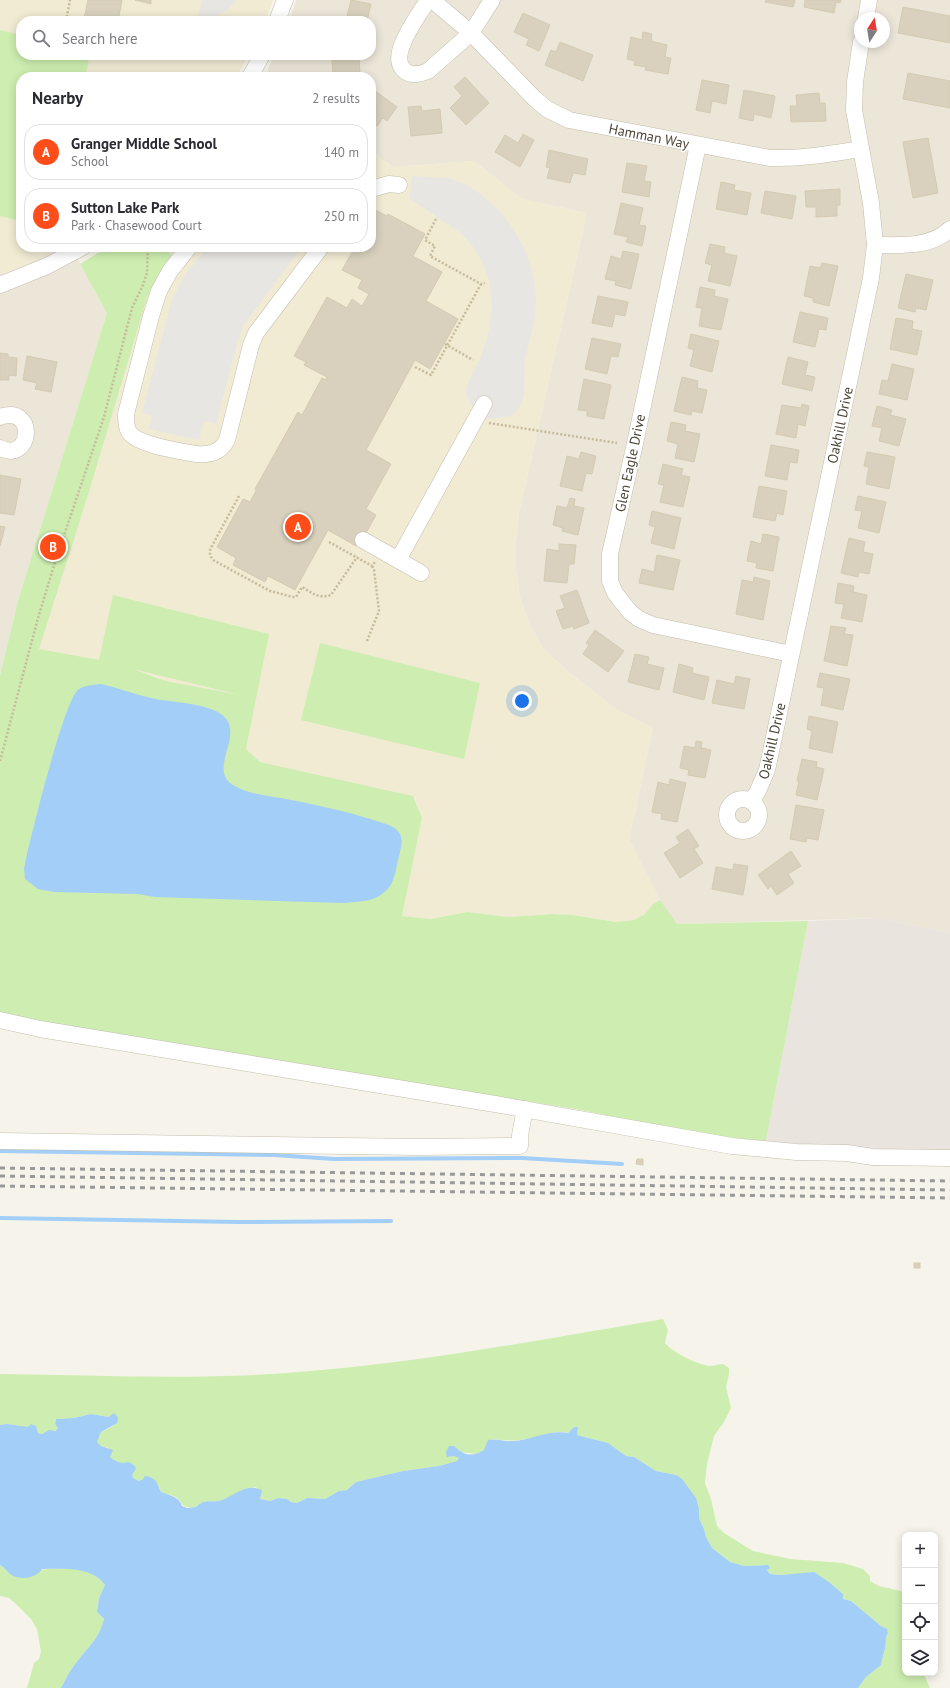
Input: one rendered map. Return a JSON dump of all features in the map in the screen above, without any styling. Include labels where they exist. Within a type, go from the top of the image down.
[{"type":"street","points":[[279,16],[285,0]]},
{"type":"street","points":[[428,0],[400,49],[399,62],[402,69],[407,73],[415,74],[428,71],[471,33],[492,0]]},
{"type":"street","name":"Hamman Way","points":[[432,0],[471,33],[534,100],[559,115],[580,122],[770,158],[794,159],[860,148]]},
{"type":"street","points":[[867,12],[869,0]]},
{"type":"street","name":"Oakhill Drive","points":[[751,801],[757,793],[767,770],[867,298],[875,245],[871,203],[860,148],[854,95],[860,48]]},
{"type":"street","points":[[253,72],[259,60]]},
{"type":"street","name":"Glen Eagle Drive","points":[[698,145],[610,554],[610,582],[615,593],[630,612],[639,619],[653,625],[791,654]]},
{"type":"street","points":[[376,188],[388,184],[399,185]]},
{"type":"street","points":[[875,245],[921,244],[934,239],[950,229]]},
{"type":"street","points":[[0,285],[47,266],[74,252]]},
{"type":"street","points":[[185,252],[166,278],[154,304],[126,414],[126,424],[129,432],[138,441],[205,455],[219,451],[224,447],[227,440],[251,345],[256,333],[317,252]]},
{"type":"street","points":[[398,560],[484,404]]},
{"type":"street","points":[[0,417],[6,415],[18,418],[23,422],[27,432],[26,439],[19,448],[7,451],[0,448]]},
{"type":"street","points":[[363,540],[421,573]]},
{"type":"street","points":[[0,1020],[40,1029],[525,1109],[732,1146],[796,1152],[847,1152],[873,1157],[950,1158]]},
{"type":"street","points":[[0,1141],[419,1147],[520,1146],[520,1135],[525,1109]]},
{"type":"path","points":[[67,16],[70,0]]},
{"type":"path","points":[[436,219],[425,240],[435,246],[430,256],[481,284],[485,283]]},
{"type":"path","points":[[0,761],[40,611],[104,416],[132,308],[147,273],[148,252]]},
{"type":"path","points":[[415,367],[431,375],[446,345],[481,284]]},
{"type":"path","points":[[446,345],[473,360]]},
{"type":"path","points":[[487,423],[617,443]]},
{"type":"path","points":[[239,496],[209,551],[210,555],[213,560],[270,591],[296,597],[302,588],[319,597],[331,595],[357,557]]},
{"type":"path","points":[[329,542],[372,566],[374,570],[379,611],[367,641]]},
{"type":"path","points":[[372,566],[378,558]]},
{"type":"shaded area","points":[[0,0],[273,0],[267,16],[16,16],[16,60],[246,60],[239,72],[16,72],[16,252],[51,252],[13,270],[0,274]]},
{"type":"shaded area","points":[[202,0],[237,0],[227,10],[217,16],[198,16]]},
{"type":"shaded area","points":[[296,0],[950,0],[950,933],[879,918],[676,924],[660,900],[629,839],[653,728],[616,709],[566,670],[542,647],[528,621],[520,597],[516,569],[516,540],[519,513],[587,213],[522,199],[474,161],[393,167],[376,155],[376,72],[267,72],[272,60],[376,60],[376,16],[291,16]]},
{"type":"shaded area","points":[[376,155],[393,167],[474,161],[522,199],[587,213],[519,513],[516,540],[516,569],[520,597],[528,621],[542,647],[566,670],[616,709],[653,728],[629,839],[660,900],[653,904],[645,914],[634,920],[616,922],[573,915],[553,914],[508,917],[467,912],[431,919],[402,916],[422,818],[413,796],[260,762],[246,749],[256,699],[166,681],[152,675],[38,649],[89,492],[147,298],[158,277],[172,257],[170,252],[376,252]]},
{"type":"shaded area","points":[[412,176],[448,178],[466,184],[483,196],[501,212],[524,247],[534,280],[536,298],[535,317],[525,360],[524,395],[517,411],[511,416],[490,419],[486,418],[476,413],[468,399],[466,391],[467,385],[481,357],[489,330],[492,307],[489,280],[484,265],[474,248],[462,234],[409,198]]},
{"type":"shaded area","points":[[51,252],[74,252],[107,313],[18,601],[0,675],[0,274],[13,270]]},
{"type":"shaded area","points":[[203,252],[298,252],[243,326],[216,424],[204,421],[199,440],[149,429],[152,416],[142,413],[172,299],[183,278]]},
{"type":"shaded area","points":[[879,918],[950,933],[950,1152],[816,1146],[766,1141],[808,921]]},
{"type":"green space","points":[[0,30],[16,34],[16,60],[89,60],[86,72],[16,72],[16,220],[0,216]]},
{"type":"green space","points":[[100,252],[170,252],[172,257],[158,277],[147,298],[89,492],[39,649],[99,660],[113,595],[269,634],[246,749],[260,762],[413,796],[422,818],[402,916],[431,919],[467,912],[508,917],[553,914],[573,915],[616,922],[634,920],[645,914],[653,904],[660,900],[677,924],[808,921],[766,1141],[708,1135],[575,1109],[21,1019],[0,1013],[0,675],[18,601],[107,313],[80,264]],"holes":[[[133,669],[240,695],[166,681]]]},
{"type":"green space","points":[[320,643],[480,683],[464,759],[301,720]]},
{"type":"green space","points":[[663,1319],[668,1330],[665,1343],[668,1347],[686,1358],[699,1363],[710,1366],[723,1364],[729,1368],[726,1387],[731,1408],[724,1422],[714,1436],[707,1464],[705,1483],[711,1499],[717,1526],[724,1533],[753,1551],[791,1559],[843,1563],[863,1569],[870,1576],[870,1581],[879,1586],[902,1591],[902,1676],[925,1676],[930,1688],[858,1688],[866,1677],[881,1665],[888,1633],[886,1629],[851,1601],[843,1599],[843,1594],[829,1582],[814,1573],[781,1575],[770,1574],[767,1570],[768,1565],[744,1566],[730,1562],[712,1548],[699,1518],[699,1509],[676,1475],[656,1471],[634,1457],[626,1456],[608,1443],[577,1435],[578,1427],[574,1427],[568,1433],[555,1432],[529,1439],[492,1439],[484,1450],[477,1454],[460,1452],[454,1455],[459,1458],[457,1461],[439,1466],[403,1471],[356,1482],[347,1490],[339,1491],[325,1499],[307,1498],[297,1503],[291,1502],[287,1499],[278,1498],[270,1501],[260,1499],[261,1493],[256,1487],[242,1490],[223,1500],[206,1501],[196,1507],[185,1507],[175,1497],[161,1492],[159,1486],[143,1479],[139,1481],[133,1478],[132,1475],[136,1469],[114,1460],[110,1457],[109,1448],[101,1446],[97,1442],[101,1432],[113,1426],[109,1417],[91,1414],[74,1418],[56,1419],[55,1424],[58,1428],[46,1434],[38,1433],[37,1429],[7,1424],[0,1425],[0,1374],[191,1377],[255,1375],[358,1367],[511,1345]]},
{"type":"green space","points":[[0,1565],[12,1575],[48,1569],[74,1569],[97,1577],[105,1585],[99,1598],[97,1612],[104,1620],[100,1631],[94,1641],[76,1662],[61,1688],[27,1688],[34,1663],[39,1659],[41,1652],[37,1629],[31,1619],[15,1603],[9,1598],[0,1596]]},
{"type":"water","points":[[101,684],[160,700],[203,706],[221,714],[227,720],[230,728],[224,771],[226,779],[239,788],[261,795],[301,802],[360,816],[385,824],[398,831],[401,838],[401,845],[394,876],[390,886],[380,895],[370,900],[344,903],[155,897],[138,894],[54,892],[38,889],[25,879],[24,869],[57,740],[72,699],[78,690],[86,686]]},
{"type":"water","points":[[114,1413],[118,1417],[117,1423],[101,1432],[97,1442],[101,1446],[113,1450],[110,1457],[121,1463],[129,1462],[135,1466],[136,1469],[132,1475],[133,1478],[139,1481],[145,1476],[154,1479],[161,1492],[177,1498],[182,1506],[187,1508],[196,1507],[206,1501],[222,1500],[241,1490],[251,1488],[262,1490],[260,1499],[270,1501],[278,1498],[287,1499],[291,1502],[297,1503],[307,1498],[325,1499],[339,1491],[347,1490],[356,1482],[403,1471],[439,1466],[457,1461],[459,1458],[454,1456],[447,1457],[446,1452],[449,1446],[454,1446],[465,1454],[473,1454],[484,1450],[488,1440],[520,1440],[554,1432],[568,1433],[574,1427],[578,1427],[577,1435],[608,1443],[626,1456],[634,1457],[656,1471],[676,1475],[682,1479],[696,1498],[699,1509],[699,1518],[712,1548],[730,1562],[744,1566],[768,1565],[770,1568],[767,1570],[770,1574],[781,1575],[814,1572],[829,1582],[843,1594],[843,1599],[851,1601],[881,1626],[887,1629],[888,1633],[881,1665],[866,1677],[858,1688],[61,1688],[74,1666],[100,1631],[104,1619],[97,1612],[99,1598],[105,1585],[92,1574],[76,1570],[42,1569],[33,1576],[21,1578],[13,1576],[0,1565],[0,1425],[7,1424],[28,1427],[31,1424],[36,1426],[38,1433],[42,1434],[49,1430],[55,1431],[58,1428],[55,1424],[56,1419],[74,1418],[91,1414],[109,1417]]},
{"type":"building","points":[[88,0],[122,0],[119,16],[85,16]]},
{"type":"building","points":[[135,0],[151,0],[151,4]]},
{"type":"building","points":[[351,0],[371,4],[368,16],[347,16]]},
{"type":"building","points":[[766,0],[795,0],[793,7],[765,2]]},
{"type":"building","points":[[805,0],[841,0],[840,3],[836,2],[834,13],[804,7]]},
{"type":"building","points":[[903,7],[950,16],[950,43],[898,33]]},
{"type":"building","points":[[523,13],[550,25],[539,51],[526,45],[529,39],[514,32]]},
{"type":"building","points":[[643,32],[652,34],[651,41],[667,45],[665,57],[671,58],[668,74],[645,70],[646,67],[634,65],[635,61],[627,59],[631,37],[642,40]]},
{"type":"building","points":[[560,42],[593,55],[583,81],[545,65],[551,50],[556,52]]},
{"type":"building","points":[[332,60],[359,60],[360,72],[333,72]]},
{"type":"building","points":[[908,73],[950,81],[950,108],[903,99]]},
{"type":"building","points":[[465,77],[489,103],[466,125],[450,108],[462,96],[454,87]]},
{"type":"building","points":[[702,80],[729,85],[726,104],[712,101],[710,113],[696,110]]},
{"type":"building","points":[[744,90],[775,96],[771,118],[754,114],[753,121],[739,118]]},
{"type":"building","points":[[376,92],[397,107],[387,121],[383,118],[377,126]]},
{"type":"building","points":[[819,93],[820,103],[825,103],[826,121],[791,122],[790,106],[797,106],[796,95]]},
{"type":"building","points":[[421,106],[422,111],[440,109],[442,133],[411,136],[408,107]]},
{"type":"building","points":[[523,134],[534,140],[520,167],[495,152],[505,135],[518,143]]},
{"type":"building","points":[[928,138],[938,193],[913,198],[903,142]]},
{"type":"building","points":[[549,150],[588,159],[585,175],[573,173],[570,183],[547,178],[550,168],[546,167]]},
{"type":"building","points":[[627,163],[647,166],[644,181],[651,182],[649,197],[622,192]]},
{"type":"building","points":[[721,182],[735,185],[734,190],[751,193],[747,215],[716,209]]},
{"type":"building","points":[[840,189],[840,205],[837,205],[837,216],[816,217],[816,207],[806,207],[805,191]]},
{"type":"building","points":[[765,191],[796,196],[792,219],[761,213]]},
{"type":"building","points":[[621,203],[643,208],[639,225],[646,226],[642,246],[626,242],[628,237],[614,234]]},
{"type":"building","points":[[376,210],[387,216],[388,214],[425,234],[413,256],[442,272],[426,301],[458,319],[430,369],[415,360],[366,450],[391,464],[366,509],[376,515],[366,533],[364,532],[356,546],[328,530],[295,590],[268,576],[265,582],[233,565],[236,558],[217,547],[243,499],[250,502],[256,491],[255,489],[298,412],[302,415],[322,378],[326,380],[327,377],[304,365],[306,362],[294,356],[327,297],[347,308],[352,299],[362,306],[369,294],[358,288],[362,280],[342,270],[352,252],[376,252]]},
{"type":"building","points":[[710,244],[725,247],[724,253],[737,256],[730,286],[708,281],[712,265],[705,263]]},
{"type":"building","points":[[623,251],[639,254],[631,289],[615,285],[616,281],[605,279],[611,256],[621,259]]},
{"type":"building","points":[[822,263],[838,266],[829,306],[813,302],[813,298],[804,296],[810,266],[820,268]]},
{"type":"building","points":[[906,274],[933,280],[926,310],[916,308],[915,312],[898,308]]},
{"type":"building","points":[[700,287],[715,290],[714,296],[728,299],[721,330],[699,326],[702,308],[696,307]]},
{"type":"building","points":[[598,296],[628,302],[625,316],[615,314],[612,327],[592,323]]},
{"type":"building","points":[[800,312],[828,318],[826,330],[819,329],[815,347],[793,342]]},
{"type":"building","points":[[896,318],[913,321],[912,329],[922,331],[917,355],[890,349]]},
{"type":"building","points":[[691,334],[719,341],[712,372],[690,366],[694,350],[688,348]]},
{"type":"building","points":[[592,338],[621,344],[618,357],[611,356],[607,374],[585,369]]},
{"type":"building","points":[[0,353],[8,354],[8,357],[17,358],[16,376],[9,375],[9,380],[0,380]]},
{"type":"building","points":[[27,356],[57,362],[51,392],[35,389],[37,383],[23,380]]},
{"type":"building","points":[[788,357],[808,362],[805,375],[815,377],[812,391],[782,384]]},
{"type":"building","points":[[892,364],[914,369],[907,400],[879,394],[882,380],[888,381]]},
{"type":"building","points":[[682,377],[698,381],[697,388],[707,390],[702,413],[692,411],[691,415],[674,411]]},
{"type":"building","points":[[584,379],[611,385],[604,419],[587,416],[587,411],[578,410]]},
{"type":"building","points":[[802,404],[809,406],[805,426],[798,424],[796,438],[776,434],[782,405],[801,408]]},
{"type":"building","points":[[877,406],[892,410],[890,415],[906,419],[899,446],[879,441],[882,428],[872,426]]},
{"type":"building","points":[[671,422],[686,425],[685,431],[700,434],[694,462],[675,458],[678,444],[667,441]]},
{"type":"building","points":[[771,445],[799,450],[797,463],[790,462],[787,480],[765,476]]},
{"type":"building","points":[[581,452],[596,456],[592,474],[586,473],[582,491],[560,486],[567,456],[579,459]]},
{"type":"building","points":[[867,452],[895,457],[889,489],[866,484],[869,467],[864,466]]},
{"type":"building","points":[[663,464],[683,469],[681,475],[690,477],[683,507],[660,502],[664,485],[658,484]]},
{"type":"building","points":[[0,475],[21,479],[14,515],[0,513]]},
{"type":"building","points":[[759,486],[787,491],[783,515],[777,513],[775,521],[753,517]]},
{"type":"building","points":[[858,496],[886,502],[879,533],[858,528],[862,511],[855,510]]},
{"type":"building","points":[[570,498],[575,499],[574,506],[584,508],[578,535],[562,531],[563,528],[553,525],[557,506],[567,508]]},
{"type":"building","points":[[652,511],[681,518],[674,549],[651,543],[655,527],[649,525]]},
{"type":"building","points":[[0,526],[5,527],[0,546]]},
{"type":"building","points":[[763,534],[779,537],[773,571],[756,568],[757,563],[747,561],[751,541],[761,544]]},
{"type":"building","points":[[849,538],[865,542],[863,552],[873,554],[869,574],[859,572],[858,577],[841,573]]},
{"type":"building","points":[[559,544],[576,545],[574,564],[569,564],[567,583],[544,581],[547,549],[559,551]]},
{"type":"building","points":[[657,555],[680,560],[673,590],[639,583],[642,569],[654,572]]},
{"type":"building","points":[[754,577],[770,581],[763,620],[736,614],[742,580],[753,582]]},
{"type":"building","points":[[838,583],[854,586],[853,592],[867,595],[862,622],[841,618],[844,604],[835,603]]},
{"type":"building","points":[[577,590],[589,623],[574,629],[573,626],[563,629],[556,611],[565,608],[560,596]]},
{"type":"building","points":[[831,626],[846,628],[844,634],[853,635],[847,666],[824,661]]},
{"type":"building","points":[[595,630],[624,651],[608,672],[583,654],[589,645],[586,643]]},
{"type":"building","points":[[635,654],[649,657],[647,664],[664,668],[659,690],[628,682]]},
{"type":"building","points":[[679,664],[693,668],[692,673],[709,677],[704,700],[673,692]]},
{"type":"building","points":[[820,673],[850,679],[843,710],[821,705],[824,688],[817,687]]},
{"type":"building","points":[[736,676],[750,679],[744,709],[712,703],[717,680],[734,684]]},
{"type":"building","points":[[809,716],[838,722],[832,753],[809,748],[812,731],[807,729]]},
{"type":"building","points":[[696,741],[702,742],[701,748],[711,750],[705,778],[688,775],[689,770],[680,768],[684,746],[695,748]]},
{"type":"building","points":[[802,759],[817,762],[816,767],[824,769],[817,800],[796,795],[799,781],[797,781]]},
{"type":"building","points":[[670,779],[686,783],[677,822],[661,819],[662,814],[652,812],[658,782],[669,785]]},
{"type":"building","points":[[796,805],[824,810],[818,840],[807,838],[806,842],[790,839]]},
{"type":"building","points":[[688,829],[699,846],[694,849],[703,863],[680,878],[664,853],[680,843],[676,837]]},
{"type":"building","points":[[791,851],[801,866],[788,874],[794,883],[777,895],[771,886],[768,889],[758,875]]},
{"type":"building","points":[[734,864],[748,866],[743,895],[712,889],[716,867],[733,870]]},
{"type":"building","points":[[637,1159],[643,1159],[643,1165],[636,1164]]},
{"type":"building","points":[[914,1263],[920,1263],[920,1268],[914,1268]]},
{"type":"waterway","points":[[0,1151],[274,1155],[334,1159],[522,1158],[622,1164]]},
{"type":"waterway","points":[[0,1218],[239,1222],[391,1221]]},
{"type":"railway","points":[[0,1168],[950,1181]]},
{"type":"railway","points":[[0,1176],[950,1190]]},
{"type":"railway","points":[[0,1186],[950,1198]]},
{"type":"place","name":"Granger Middle School","points":[[298,527]]},
{"type":"place","name":"Sutton Lake Park","points":[[53,547]]}]
